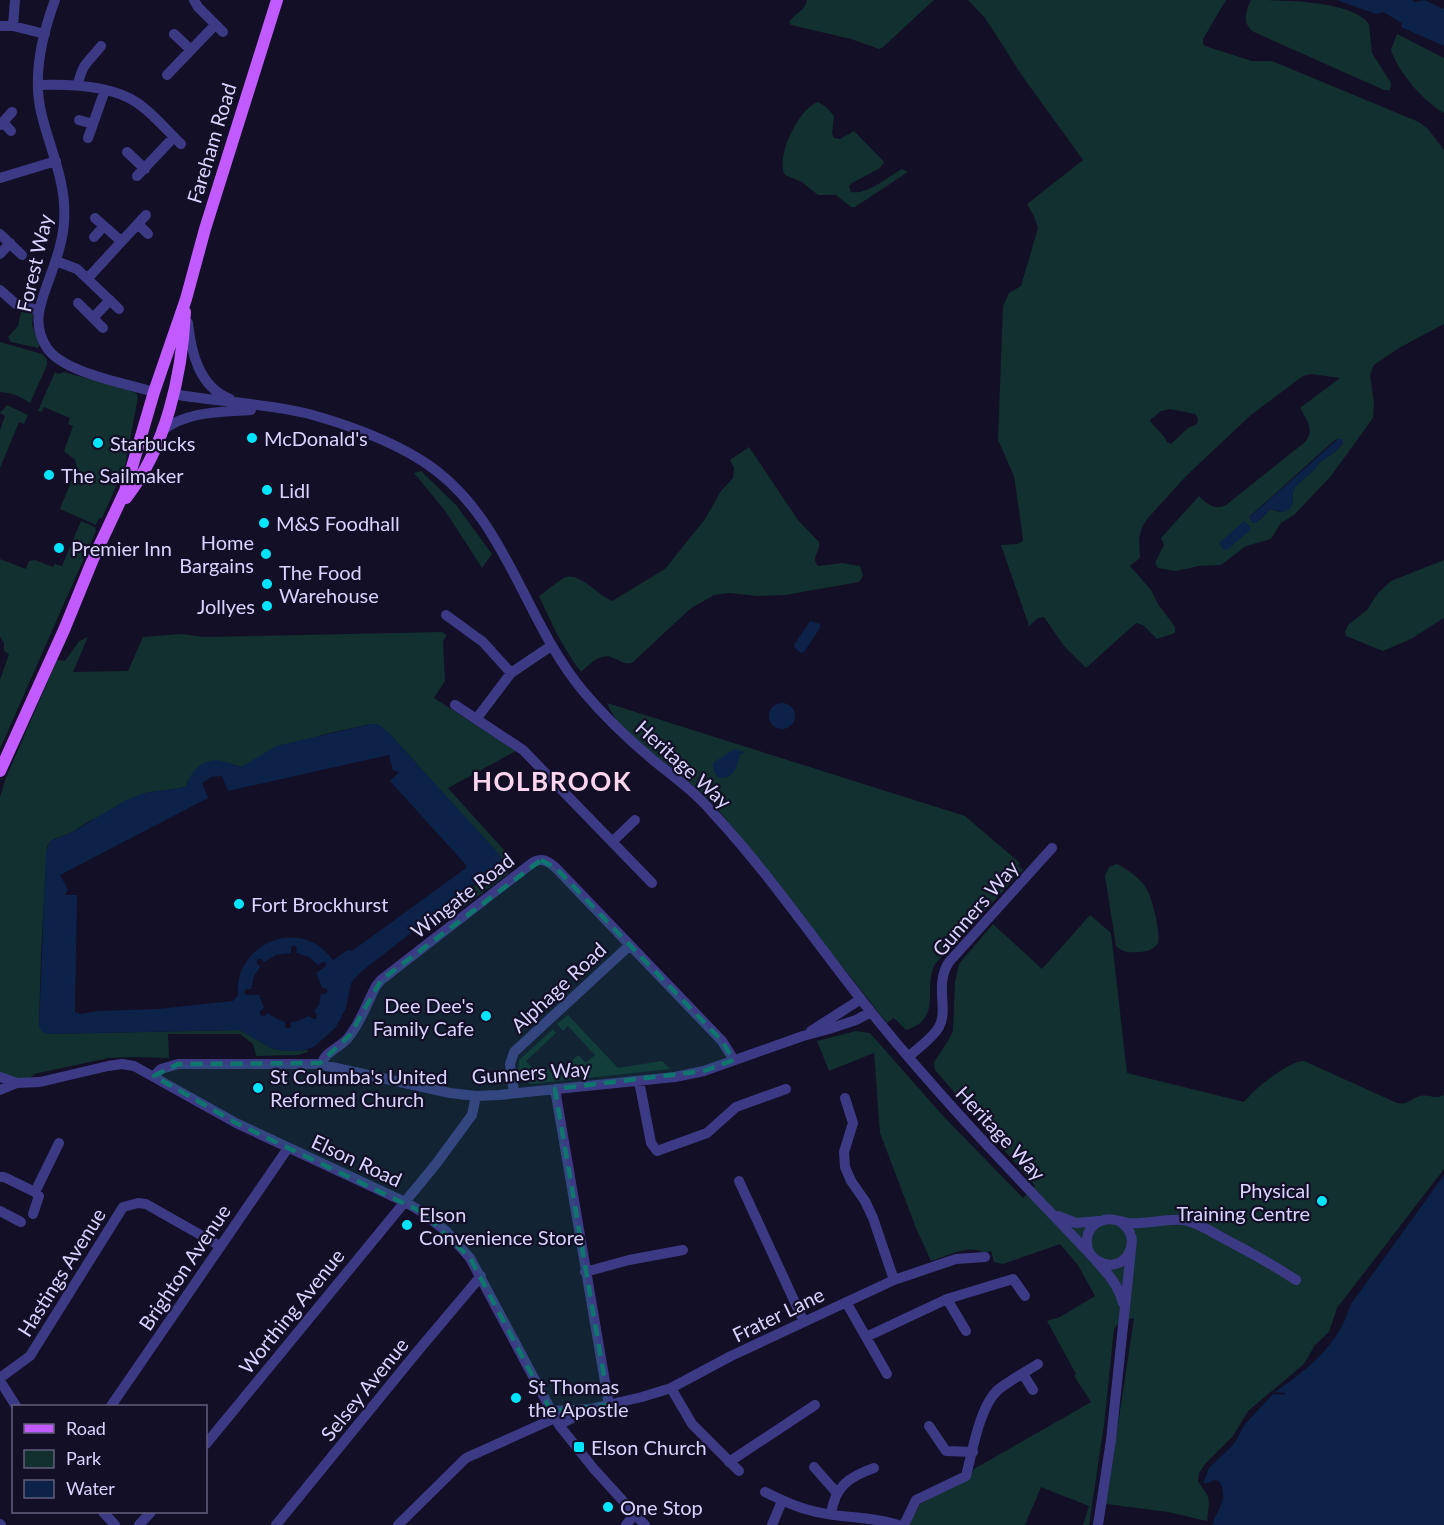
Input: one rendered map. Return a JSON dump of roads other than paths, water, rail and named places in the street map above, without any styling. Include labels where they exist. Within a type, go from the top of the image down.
[{"type":"main road","name":"Fareham Road","points":[[0,771],[125,491],[277,0]]},
{"type":"main road","name":"Fareham Road","points":[[118,507],[153,456],[162,431],[179,371],[186,299]]},
{"type":"main road","points":[[154,392],[168,379],[185,313]]},
{"type":"main road","points":[[154,392],[172,394]]},
{"type":"main road","points":[[125,491],[142,459],[158,402],[172,394]]},
{"type":"street","points":[[13,26],[15,0]]},
{"type":"street","name":"Forest Way","points":[[55,0],[45,34],[39,85],[41,114],[63,183],[65,207],[62,238],[37,319],[42,338],[59,361],[73,368],[154,392]]},
{"type":"street","points":[[167,75],[191,50],[219,29],[194,0]]},
{"type":"street","points":[[0,26],[13,26],[45,34]]},
{"type":"street","points":[[174,34],[191,50]]},
{"type":"street","points":[[78,84],[81,69],[101,46]]},
{"type":"street","points":[[80,50],[90,58]]},
{"type":"street","points":[[175,66],[185,75]]},
{"type":"street","points":[[39,85],[78,84],[105,90],[138,103],[177,141],[141,172],[127,152]]},
{"type":"street","points":[[88,138],[105,90]]},
{"type":"street","points":[[11,131],[1,124],[12,112]]},
{"type":"street","points":[[79,120],[93,124]]},
{"type":"street","points":[[0,178],[56,161]]},
{"type":"street","points":[[88,278],[146,215]]},
{"type":"street","points":[[95,218],[121,241]]},
{"type":"street","points":[[138,224],[148,234]]},
{"type":"street","points":[[93,237],[104,226]]},
{"type":"street","points":[[0,234],[22,255]]},
{"type":"street","points":[[0,254],[10,243]]},
{"type":"street","points":[[56,261],[77,269],[119,309]]},
{"type":"street","points":[[0,290],[16,304],[38,310]]},
{"type":"street","name":"Heritage Way","points":[[186,299],[190,345],[204,379],[226,398],[243,404]]},
{"type":"street","points":[[93,318],[110,300]]},
{"type":"street","points":[[78,303],[103,328]]},
{"type":"street","name":"Heritage Way","points":[[172,394],[307,414],[369,435],[412,455],[436,471],[467,500],[500,545],[551,646],[575,682],[621,732],[711,810],[908,1057],[1000,1161],[1112,1279],[1119,1291],[1124,1309]]},
{"type":"street","name":"Heritage Way","points":[[162,431],[179,420],[201,415],[276,409]]},
{"type":"street","points":[[446,615],[483,642],[511,673]]},
{"type":"street","points":[[477,718],[511,673],[551,646]]},
{"type":"street","points":[[455,705],[529,756],[652,883]]},
{"type":"street","points":[[612,842],[634,820]]},
{"type":"street","name":"Gunners Way","points":[[908,1057],[940,1026],[942,978],[948,962],[1052,848]]},
{"type":"street","name":"Wingate Road","points":[[321,1064],[323,1058],[353,1032],[373,991],[381,980],[537,860],[546,861],[552,865],[722,1041],[734,1060]]},
{"type":"street","name":"Alphage Road","points":[[514,1093],[510,1064],[514,1053],[630,945]]},
{"type":"street","name":"Gunners Way","points":[[803,1036],[861,999]]},
{"type":"street","name":"Gunners Way","points":[[154,1076],[163,1068],[175,1064],[321,1064],[433,1090],[476,1096],[514,1093],[639,1081],[704,1071],[838,1026],[871,1012]]},
{"type":"street","name":"Elson Road","points":[[0,1090],[17,1083],[37,1082],[90,1069],[122,1064],[134,1066],[237,1123],[422,1212],[447,1232],[470,1258],[555,1418],[594,1469],[645,1525]]},
{"type":"street","name":"Elson Road","points":[[0,1077],[17,1083]]},
{"type":"street","points":[[639,1081],[651,1143],[657,1151],[707,1133],[732,1108],[786,1089]]},
{"type":"street","points":[[555,1089],[609,1405]]},
{"type":"street","name":"Worthing Avenue","points":[[207,1443],[454,1141],[472,1115],[476,1096]]},
{"type":"street","points":[[858,1099],[846,1101],[853,1123],[844,1152],[845,1167],[873,1218],[894,1280]]},
{"type":"street","points":[[35,1192],[59,1143]]},
{"type":"street","name":"Brighton Avenue","points":[[112,1405],[288,1148]]},
{"type":"street","points":[[0,1177],[35,1192],[39,1196],[33,1214]]},
{"type":"street","points":[[739,1181],[804,1322]]},
{"type":"street","name":"Hastings Avenue","points":[[0,1379],[30,1356],[123,1207],[138,1203],[146,1204],[220,1246]]},
{"type":"street","name":"Heritage Way","points":[[1041,1203],[1068,1221],[1080,1223],[1100,1221]]},
{"type":"street","points":[[0,1211],[21,1222]]},
{"type":"street","points":[[1158,1222],[1144,1228],[1126,1257],[1117,1263],[1105,1264],[1093,1258],[1087,1248],[1087,1236],[1093,1225],[1100,1221],[1109,1219],[1135,1223],[1183,1220],[1264,1260],[1296,1280]]},
{"type":"street","points":[[1119,1221],[1127,1228],[1132,1245]]},
{"type":"street","name":"Heritage Way","points":[[1098,1525],[1132,1245]]},
{"type":"street","points":[[585,1272],[629,1260],[683,1250]]},
{"type":"street","name":"Frater Lane","points":[[555,1418],[671,1388],[731,1356],[894,1280],[956,1259],[985,1257]]},
{"type":"street","name":"Selsey Avenue","points":[[276,1525],[481,1276]]},
{"type":"street","points":[[866,1337],[947,1299],[1013,1279],[1025,1296]]},
{"type":"street","points":[[947,1299],[966,1331]]},
{"type":"street","points":[[846,1302],[887,1374]]},
{"type":"street","points":[[904,1525],[916,1500],[966,1476],[983,1414],[997,1390],[1038,1364]]},
{"type":"street","points":[[1023,1374],[1033,1390]]},
{"type":"street","points":[[0,1379],[15,1405]]},
{"type":"street","points":[[671,1388],[692,1424],[739,1471]]},
{"type":"street","points":[[729,1462],[815,1405]]},
{"type":"street","name":"Frater Lane","points":[[555,1418],[590,1408]]},
{"type":"street","points":[[398,1525],[466,1458],[555,1418]]},
{"type":"street","points":[[929,1426],[946,1451],[973,1452]]},
{"type":"street","points":[[814,1467],[836,1492]]},
{"type":"street","points":[[831,1514],[836,1492],[861,1472],[874,1468]]},
{"type":"street","points":[[765,1492],[810,1511],[849,1520],[882,1520],[898,1525]]},
{"type":"street","points":[[772,1525],[782,1501]]},
{"type":"street","points":[[104,1513],[116,1525]]},
{"type":"street","points":[[139,1525],[150,1513]]},
{"type":"street","points":[[626,1525],[634,1514]]},
{"type":"water","points":[[1337,0],[1412,0],[1415,2],[1424,0],[1444,9],[1444,46],[1401,27],[1402,23],[1383,12],[1376,14]]},
{"type":"water","points":[[1339,438],[1343,440],[1343,443],[1335,452],[1319,463],[1295,487],[1289,510],[1283,512],[1270,509],[1256,523],[1252,523],[1249,517]]},
{"type":"water","points":[[1244,521],[1250,526],[1250,530],[1224,550],[1219,543]]},
{"type":"water","points":[[810,621],[820,624],[820,628],[801,653],[794,645]]},
{"type":"water","points":[[782,703],[791,707],[795,716],[791,725],[782,729],[773,725],[769,716],[773,707]]},
{"type":"water","points":[[378,724],[389,733],[500,855],[501,863],[362,971],[351,983],[346,1008],[336,1027],[314,1047],[301,1051],[284,1051],[271,1048],[239,1030],[49,1034],[42,1032],[39,1026],[46,851],[50,841],[69,834],[126,800],[145,793],[186,787],[194,771],[204,763],[215,760],[241,767],[276,746]],"holes":[[[389,755],[393,770],[399,772],[390,781],[466,865],[466,868],[352,951],[348,950],[333,960],[312,942],[298,938],[271,941],[250,957],[243,968],[238,995],[233,1001],[158,1009],[80,1014],[75,1012],[77,895],[65,895],[68,890],[60,875],[208,798],[202,783],[211,777],[222,776],[228,791]],[[294,945],[297,948],[296,953],[309,957],[318,965],[325,962],[326,966],[316,973],[322,988],[328,990],[326,994],[321,994],[319,1005],[314,1011],[317,1015],[316,1019],[309,1016],[291,1022],[291,1027],[288,1029],[285,1027],[285,1022],[268,1013],[264,1016],[260,1015],[260,1011],[264,1008],[259,995],[247,995],[244,992],[246,989],[251,989],[254,976],[260,967],[257,959],[264,962],[276,955],[291,953],[291,947]]]},
{"type":"water","points":[[734,749],[745,752],[740,754],[732,774],[719,778],[714,772],[713,763]]},
{"type":"water","points":[[1444,1175],[1444,1525],[1212,1525],[1222,1503],[1223,1493],[1219,1481],[1203,1483],[1209,1468],[1234,1444],[1245,1424],[1273,1394],[1285,1395],[1285,1393],[1275,1392],[1303,1371],[1329,1346],[1342,1326],[1351,1304]]},
{"type":"place","name":"McDonald's","points":[[252,438]]},
{"type":"place","name":"Starbucks","points":[[98,443]]},
{"type":"place","name":"The Sailmaker","points":[[49,475]]},
{"type":"place","name":"Lidl","points":[[267,490]]},
{"type":"place","name":"M&S Foodhall","points":[[264,523]]},
{"type":"place","name":"Premier Inn","points":[[59,548]]},
{"type":"place","name":"Home Bargains","points":[[266,554]]},
{"type":"place","name":"The Food Warehouse","points":[[267,584]]},
{"type":"place","name":"Jollyes","points":[[267,606]]},
{"type":"place","name":"Fort Brockhurst","points":[[239,904]]},
{"type":"place","name":"Dee Dee's Family Cafe","points":[[486,1016]]},
{"type":"place","name":"St Columba's United Reformed Church","points":[[258,1088]]},
{"type":"place","name":"Physical Training Centre","points":[[1322,1201]]},
{"type":"place","name":"Elson Convenience Store","points":[[407,1225]]},
{"type":"place","name":"St Thomas the Apostle","points":[[516,1398]]},
{"type":"place","name":"Elson Church","points":[[579,1447]]},
{"type":"place","name":"One Stop","points":[[608,1507]]},
{"type":"district","name":"HOLBROOK","points":[[552,781]]}]
